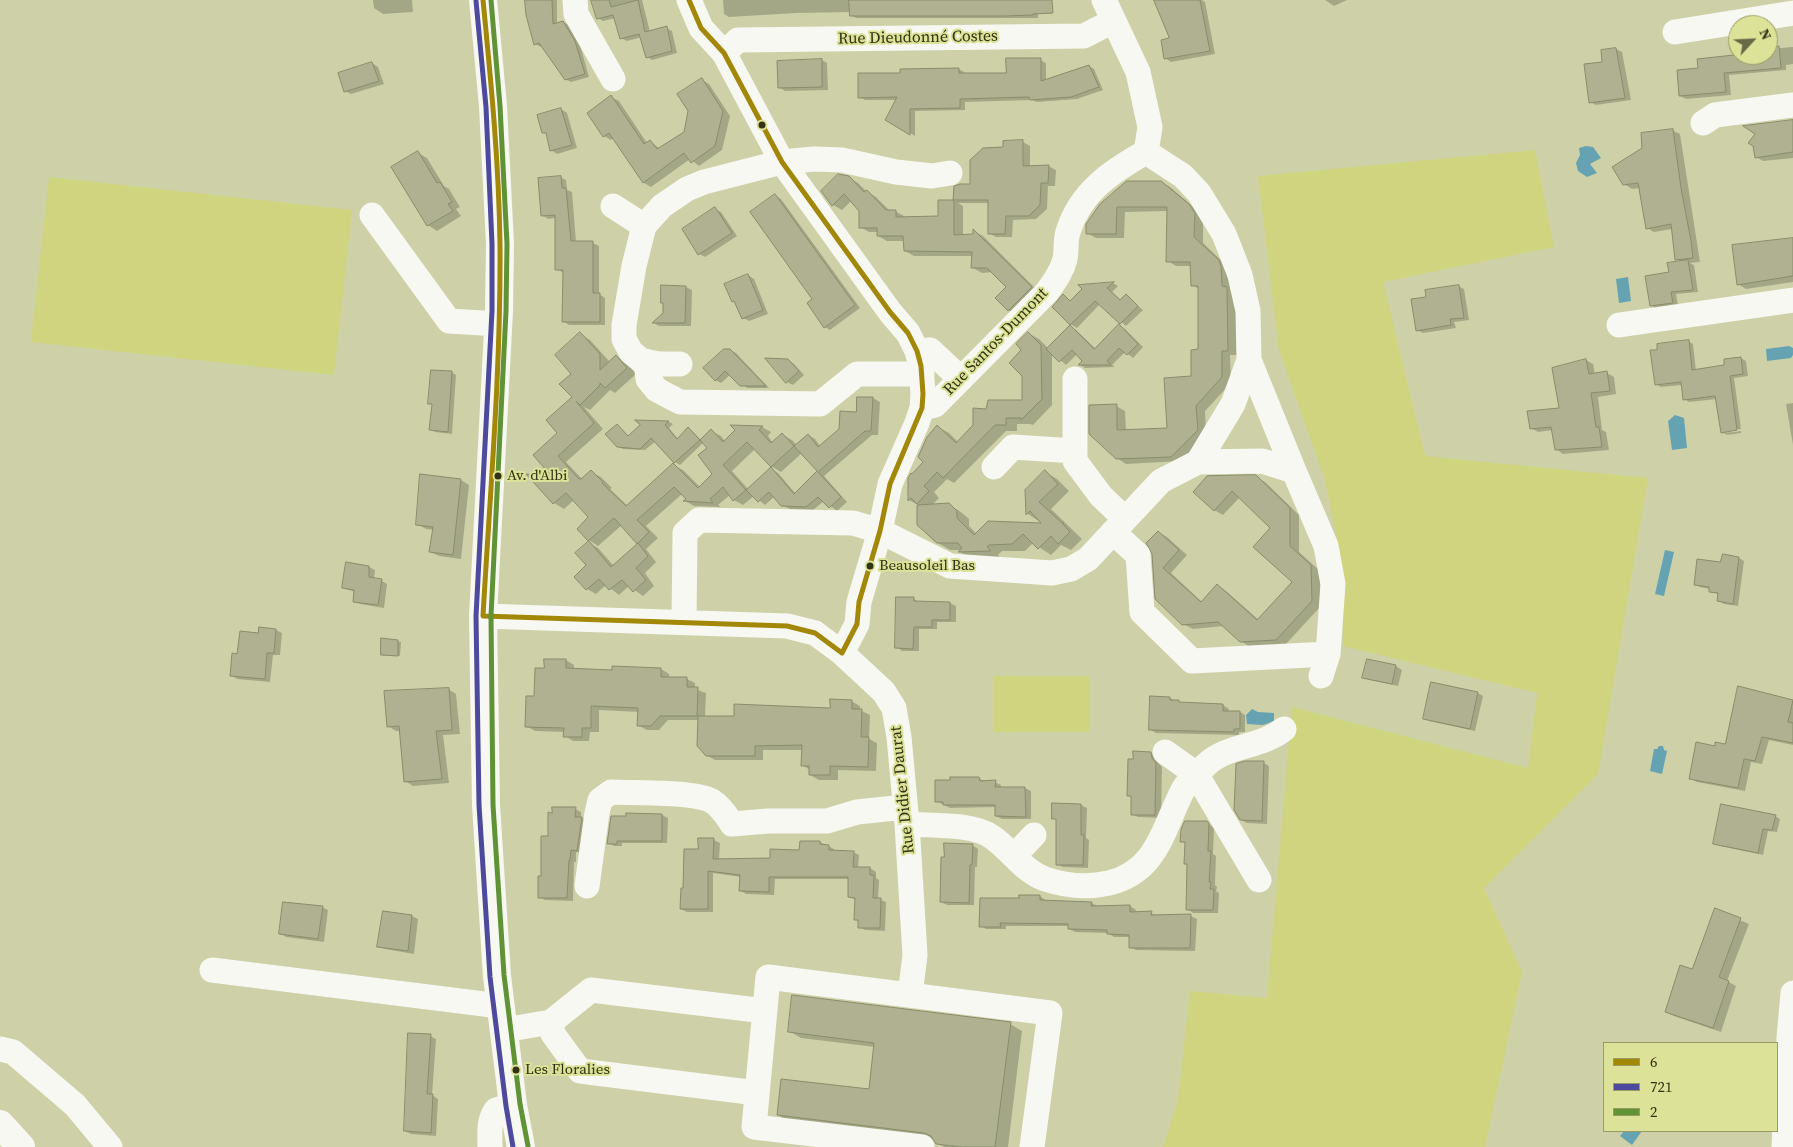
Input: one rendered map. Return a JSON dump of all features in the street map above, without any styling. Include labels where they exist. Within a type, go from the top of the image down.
[{"type":"main road","points":[[483,0],[493,106],[500,244],[499,324],[483,616],[486,805],[497,976],[513,1105],[521,1147]]},
{"type":"main road","points":[[0,1124],[21,1147]]},
{"type":"street","points":[[575,0],[576,14],[613,79]]},
{"type":"street","points":[[689,0],[701,28],[724,53],[782,162],[890,312],[908,334],[919,363],[923,394],[922,408],[890,484],[880,531],[859,602],[857,624],[842,653]]},
{"type":"street","points":[[1075,379],[1075,461],[1101,496],[1138,555],[1142,612],[1192,661],[1324,665],[1333,584],[1326,546],[1249,360],[1248,311],[1240,275],[1224,234],[1199,193],[1183,176],[1146,152],[1150,127],[1138,72],[1109,10]]},
{"type":"street","name":"Rue Dieudonné Costes","points":[[724,53],[738,40],[1084,36],[1109,10]]},
{"type":"street","points":[[1675,32],[1793,13]]},
{"type":"street","points":[[1703,123],[1715,115],[1793,104]]},
{"type":"street","name":"Rue Santos-Dumont","points":[[922,408],[935,405],[1047,292],[1059,275],[1065,258],[1067,233],[1077,209],[1098,184],[1115,170],[1146,152]]},
{"type":"street","points":[[680,364],[660,364],[642,361],[631,352],[624,339],[624,325],[634,266],[644,226],[662,206],[687,189],[704,182],[782,162],[814,159],[842,160],[896,172],[932,176],[950,173]]},
{"type":"street","points":[[612,206],[644,226]]},
{"type":"street","points":[[372,215],[448,322],[499,324]]},
{"type":"street","points":[[1619,325],[1793,300]]},
{"type":"street","points":[[646,361],[648,379],[657,390],[680,402],[820,404],[857,374],[919,363],[930,350],[961,378]]},
{"type":"street","points":[[1198,462],[1233,404],[1249,360]]},
{"type":"street","points":[[994,467],[1013,447],[1075,451]]},
{"type":"street","points":[[684,622],[685,533],[699,520],[853,523],[880,531],[950,566],[1052,574],[1071,569],[1088,559],[1160,481],[1198,462],[1262,461],[1294,471]]},
{"type":"street","name":"Rue Didier Daurat","points":[[483,616],[787,626],[815,633],[842,653],[884,692],[894,708],[899,737],[906,816],[915,955],[910,995]]},
{"type":"street","points":[[587,886],[600,800],[611,792],[696,795],[712,801],[724,812],[732,824],[768,821],[827,821],[857,812],[906,816],[973,828],[992,836],[1034,873],[1066,885],[1096,886],[1116,881],[1135,872],[1148,860],[1163,836],[1184,788],[1208,763],[1228,750],[1277,735],[1284,729]]},
{"type":"street","points":[[1165,752],[1196,774],[1259,880]]},
{"type":"street","points":[[1014,856],[1034,835]]},
{"type":"street","points":[[212,970],[502,1018],[550,1022],[590,990],[765,1011]]},
{"type":"street","points":[[922,1147],[754,1127],[768,977],[1050,1013],[1032,1147]]},
{"type":"street","points":[[1784,1147],[1793,993]]},
{"type":"street","points":[[550,1022],[553,1034],[580,1071],[757,1093]]},
{"type":"street","points":[[0,1049],[13,1052],[75,1105],[110,1147]]},
{"type":"street","points":[[490,1147],[492,1115],[496,1110],[513,1105]]},
{"type":"green space","points":[[1535,150],[1554,247],[1383,282],[1425,456],[1648,478],[1598,774],[1484,888],[1522,972],[1485,1147],[1163,1147],[1178,1100],[1190,991],[1267,998],[1292,707],[1528,768],[1537,693],[1343,646],[1343,569],[1325,480],[1279,350],[1258,176]]},
{"type":"green space","points":[[49,177],[352,210],[334,375],[31,342]]},
{"type":"green space","points":[[994,676],[1089,676],[1089,732],[994,732]]},
{"type":"water","points":[[1593,147],[1601,158],[1590,164],[1597,173],[1587,177],[1578,171],[1576,163],[1580,155],[1579,148]]},
{"type":"water","points":[[1628,277],[1631,301],[1619,303],[1616,279]]},
{"type":"water","points":[[1789,346],[1793,348],[1791,358],[1767,361],[1766,349]]},
{"type":"water","points":[[1675,415],[1684,418],[1687,448],[1672,450],[1668,421]]},
{"type":"water","points":[[1665,550],[1674,552],[1664,596],[1655,594]]},
{"type":"water","points":[[1252,709],[1258,712],[1274,713],[1274,721],[1263,725],[1247,724],[1246,715]]},
{"type":"water","points":[[1659,746],[1663,746],[1664,750],[1667,751],[1662,774],[1650,771],[1654,749],[1657,749]]},
{"type":"water","points":[[1623,1132],[1641,1132],[1632,1145],[1620,1136]]},
{"type":"building","points":[[525,0],[552,0],[553,24],[563,21],[575,41],[585,74],[565,80],[539,43],[534,45],[526,15]]},
{"type":"building","points":[[591,0],[609,0],[611,7],[638,0],[645,32],[667,26],[672,51],[646,58],[639,34],[620,39],[613,15],[597,19]]},
{"type":"building","points":[[849,0],[1052,0],[1053,13],[1005,16],[850,16]]},
{"type":"building","points":[[1154,0],[1200,0],[1210,51],[1164,59],[1161,40],[1169,38]]},
{"type":"building","points":[[1779,46],[1781,68],[1724,73],[1726,92],[1679,96],[1677,70],[1698,68],[1697,59],[1728,56],[1728,65],[1778,65]]},
{"type":"building","points":[[1616,48],[1625,98],[1589,103],[1584,64],[1602,62],[1601,50]]},
{"type":"building","points":[[1006,58],[1041,58],[1041,81],[1089,65],[1099,87],[1071,97],[1030,100],[1029,97],[960,99],[960,108],[910,109],[910,135],[885,120],[897,97],[858,98],[858,73],[900,73],[900,69],[959,68],[959,73],[1006,73]]},
{"type":"building","points":[[822,59],[822,87],[778,88],[777,61]]},
{"type":"building","points":[[372,62],[379,81],[344,92],[338,73]]},
{"type":"building","points":[[702,78],[723,111],[715,146],[691,163],[684,153],[643,183],[609,133],[603,137],[587,113],[611,95],[644,144],[650,140],[657,149],[684,132],[688,111],[677,94]]},
{"type":"building","points":[[561,108],[572,145],[550,151],[546,133],[542,133],[537,115]]},
{"type":"building","points":[[1793,120],[1793,152],[1755,158],[1753,146],[1748,143],[1755,134],[1743,126]]},
{"type":"building","points":[[1673,129],[1693,258],[1675,260],[1671,224],[1646,229],[1638,183],[1623,185],[1612,167],[1642,148],[1641,133]]},
{"type":"building","points":[[1023,140],[1023,166],[1049,165],[1048,183],[1041,183],[1040,205],[1029,216],[1006,216],[1005,234],[988,234],[988,200],[953,200],[954,186],[970,184],[970,160],[983,148],[1003,147],[1003,141]]},
{"type":"building","points":[[418,151],[437,183],[440,182],[452,202],[448,204],[453,211],[427,226],[391,167]]},
{"type":"building","points":[[838,174],[849,176],[864,192],[867,190],[886,210],[896,210],[896,217],[938,216],[938,200],[954,200],[954,235],[973,234],[973,229],[1032,287],[1008,311],[995,298],[1006,287],[987,268],[971,268],[972,252],[904,251],[903,236],[877,236],[877,228],[859,228],[859,211],[844,194],[832,206],[821,191]]},
{"type":"building","points":[[561,176],[562,188],[566,188],[571,241],[593,241],[593,293],[600,293],[600,322],[562,322],[563,270],[555,270],[555,215],[541,216],[538,178]]},
{"type":"building","points":[[1127,181],[1161,181],[1189,204],[1195,213],[1194,237],[1219,260],[1222,286],[1227,287],[1228,351],[1222,351],[1222,377],[1196,406],[1198,430],[1171,457],[1116,459],[1089,434],[1089,405],[1117,404],[1117,430],[1167,428],[1164,378],[1191,376],[1191,350],[1198,349],[1198,286],[1191,286],[1190,262],[1166,262],[1167,207],[1117,207],[1116,234],[1086,234],[1086,224],[1100,204]]},
{"type":"building","points":[[775,194],[855,305],[824,328],[807,303],[812,299],[750,212]]},
{"type":"building","points":[[715,207],[732,233],[698,255],[682,229]]},
{"type":"building","points":[[1793,238],[1793,276],[1737,285],[1732,245]]},
{"type":"building","points":[[1688,260],[1693,290],[1671,292],[1673,303],[1650,306],[1645,276],[1669,272],[1667,263]]},
{"type":"building","points":[[748,274],[763,310],[742,319],[724,284]]},
{"type":"building","points":[[1114,282],[1107,288],[1120,300],[1126,294],[1138,306],[1120,324],[1095,301],[1070,325],[1052,307],[1063,294],[1070,301],[1082,289],[1078,285]]},
{"type":"building","points":[[661,285],[686,286],[685,323],[652,323],[663,313]]},
{"type":"building","points":[[1459,285],[1464,318],[1450,319],[1451,325],[1416,331],[1411,299],[1426,297],[1425,290]]},
{"type":"building","points":[[1119,324],[1138,344],[1127,355],[1119,348],[1107,361],[1111,365],[1078,365],[1082,361],[1072,350],[1059,362],[1046,349],[1070,325],[1094,349]]},
{"type":"building","points":[[580,332],[600,354],[600,370],[616,355],[627,368],[605,388],[600,383],[580,405],[576,401],[594,423],[558,456],[579,479],[591,470],[626,506],[673,463],[698,488],[712,474],[698,455],[707,448],[700,440],[711,429],[723,442],[735,430],[730,425],[763,426],[759,430],[771,443],[782,433],[794,446],[771,467],[747,442],[723,465],[746,490],[733,501],[723,487],[710,499],[713,503],[683,501],[686,499],[674,487],[637,520],[649,532],[637,544],[614,518],[588,541],[577,529],[588,517],[566,493],[553,504],[526,474],[551,476],[533,455],[557,433],[546,420],[572,397],[559,384],[571,374],[555,355]]},
{"type":"building","points":[[1028,332],[1041,345],[1042,399],[1021,420],[1021,418],[1006,418],[1006,425],[995,425],[943,478],[937,472],[924,486],[929,491],[917,504],[911,498],[908,501],[908,478],[923,462],[918,457],[927,437],[937,425],[956,443],[973,425],[973,408],[986,409],[988,400],[1022,400],[1022,376],[1009,363],[1021,350],[1016,344]]},
{"type":"building","points":[[1689,340],[1692,370],[1724,365],[1724,359],[1741,357],[1743,374],[1730,376],[1737,430],[1721,433],[1715,396],[1683,400],[1681,382],[1655,385],[1650,350],[1657,350],[1657,344]]},
{"type":"building","points":[[724,349],[730,349],[766,386],[740,386],[725,371],[715,381],[703,368]]},
{"type":"building","points":[[765,358],[788,359],[799,371],[786,383]]},
{"type":"building","points":[[1586,359],[1589,374],[1607,371],[1610,391],[1591,393],[1596,427],[1599,427],[1602,447],[1555,450],[1551,427],[1530,429],[1527,411],[1559,408],[1552,368]]},
{"type":"building","points":[[431,370],[452,371],[448,432],[429,430],[432,404],[428,404]]},
{"type":"building","points":[[857,397],[873,397],[871,431],[865,431],[818,472],[841,497],[829,508],[818,497],[806,507],[781,506],[769,492],[758,502],[746,490],[771,467],[794,494],[817,471],[794,446],[808,434],[818,447],[839,429],[840,411],[856,412]]},
{"type":"building","points":[[635,420],[669,421],[665,425],[677,439],[688,427],[700,440],[674,463],[651,438],[640,449],[617,447],[605,434],[617,424],[628,436],[640,425]]},
{"type":"building","points":[[1045,470],[1058,484],[1039,502],[1064,523],[1070,532],[1058,544],[1051,536],[1038,549],[1023,534],[1012,544],[989,545],[987,547],[991,551],[958,552],[962,548],[958,543],[937,543],[917,525],[917,505],[949,503],[957,511],[957,518],[974,535],[988,521],[1041,523],[1030,511],[1026,515],[1025,490]]},
{"type":"building","points":[[420,474],[461,479],[453,555],[429,552],[433,527],[416,525]]},
{"type":"building","points":[[1256,475],[1290,508],[1290,546],[1311,565],[1312,601],[1276,640],[1240,642],[1218,622],[1182,625],[1155,599],[1152,554],[1146,543],[1158,531],[1179,550],[1163,568],[1201,602],[1217,584],[1257,620],[1292,582],[1253,547],[1270,528],[1232,491],[1214,511],[1193,492],[1207,476]]},
{"type":"building","points":[[589,541],[611,567],[638,543],[648,556],[636,568],[646,580],[633,592],[622,580],[609,590],[599,579],[586,590],[574,577],[586,565],[575,553]]},
{"type":"building","points":[[1723,554],[1739,557],[1733,604],[1717,601],[1718,593],[1709,592],[1709,587],[1694,585],[1697,559],[1720,562]]},
{"type":"building","points":[[346,562],[369,566],[369,577],[382,579],[378,605],[353,602],[354,590],[342,588]]},
{"type":"building","points":[[896,597],[914,597],[914,601],[950,602],[950,620],[932,620],[932,627],[914,627],[913,649],[895,648]]},
{"type":"building","points":[[259,627],[276,629],[274,653],[267,653],[265,679],[230,676],[232,653],[237,654],[240,631],[258,633]]},
{"type":"building","points":[[381,638],[398,640],[398,656],[381,655]]},
{"type":"building","points":[[544,659],[566,659],[566,668],[612,670],[612,666],[661,668],[661,677],[687,677],[687,687],[698,687],[697,716],[660,716],[651,726],[637,726],[638,708],[591,706],[591,728],[582,728],[582,737],[563,737],[564,728],[525,727],[526,696],[534,696],[535,668],[544,668]]},
{"type":"building","points":[[1367,659],[1396,665],[1392,684],[1362,678]]},
{"type":"building","points":[[1431,682],[1478,692],[1470,729],[1423,719]]},
{"type":"building","points":[[1738,686],[1793,700],[1788,722],[1793,723],[1793,743],[1762,737],[1755,761],[1744,759],[1738,788],[1689,779],[1696,742],[1715,746],[1715,742],[1725,744]]},
{"type":"building","points":[[449,688],[452,730],[436,731],[442,779],[404,782],[399,726],[387,727],[384,691]]},
{"type":"building","points":[[1150,696],[1170,697],[1170,700],[1179,700],[1179,702],[1223,704],[1223,711],[1240,711],[1240,729],[1234,729],[1234,732],[1149,730]]},
{"type":"building","points":[[830,699],[852,700],[852,709],[862,709],[861,737],[869,737],[868,767],[830,766],[830,775],[809,775],[809,766],[801,766],[802,745],[755,746],[755,756],[706,756],[697,746],[698,716],[734,716],[734,704],[830,708]]},
{"type":"building","points":[[1133,751],[1151,752],[1152,758],[1156,763],[1155,815],[1131,815],[1131,796],[1127,796],[1128,759],[1133,759]]},
{"type":"building","points":[[1245,761],[1264,761],[1262,821],[1240,820],[1234,810],[1236,764]]},
{"type":"building","points":[[950,777],[979,777],[980,781],[996,780],[995,787],[1025,787],[1026,817],[995,816],[995,805],[943,805],[943,802],[935,802],[935,780],[950,780]]},
{"type":"building","points":[[1052,803],[1081,804],[1081,835],[1084,835],[1083,865],[1056,865],[1056,819],[1052,819]]},
{"type":"building","points":[[1721,804],[1776,815],[1772,830],[1763,829],[1758,853],[1713,844]]},
{"type":"building","points":[[552,807],[576,807],[575,817],[582,817],[577,851],[571,850],[569,860],[567,898],[538,898],[538,876],[541,876],[541,836],[548,836],[548,812],[552,813]]},
{"type":"building","points":[[626,813],[662,814],[662,841],[617,841],[617,844],[607,844],[611,816],[626,816]]},
{"type":"building","points":[[1185,821],[1207,821],[1209,823],[1208,851],[1211,851],[1209,882],[1211,882],[1210,889],[1214,889],[1213,910],[1186,910],[1187,864],[1184,864],[1185,842],[1180,842],[1181,830]]},
{"type":"building","points":[[698,838],[714,838],[713,859],[770,858],[770,849],[799,850],[800,841],[820,841],[820,844],[829,845],[829,850],[854,851],[853,867],[870,867],[870,875],[874,875],[873,898],[881,898],[880,928],[858,928],[858,920],[854,920],[855,898],[848,897],[848,877],[769,877],[769,892],[739,891],[740,875],[708,871],[708,909],[680,909],[681,888],[683,888],[684,849],[698,849]]},
{"type":"building","points":[[944,843],[973,844],[972,864],[970,865],[969,903],[940,902],[941,857],[944,857]]},
{"type":"building","points":[[1019,895],[1040,895],[1040,900],[1092,902],[1091,906],[1130,905],[1130,912],[1152,911],[1151,915],[1191,914],[1190,948],[1129,948],[1129,935],[1107,934],[1107,930],[1068,929],[1068,924],[1000,923],[1001,927],[979,927],[980,898],[1019,898]]},
{"type":"building","points":[[283,902],[323,906],[318,939],[279,934]]},
{"type":"building","points":[[1715,908],[1741,918],[1719,977],[1729,981],[1713,1028],[1665,1012],[1680,965],[1692,969]]},
{"type":"building","points":[[383,911],[412,915],[408,951],[377,947]]},
{"type":"building","points":[[792,995],[1011,1022],[995,1147],[962,1147],[936,1144],[931,1136],[924,1133],[777,1115],[781,1079],[869,1089],[874,1043],[788,1032]]},
{"type":"building","points":[[408,1033],[431,1034],[427,1094],[433,1094],[431,1133],[404,1131]]},
{"type":"transit line","name":"6","points":[[483,0],[492,92],[500,245],[497,384],[483,616]]},
{"type":"transit line","name":"2","points":[[491,0],[500,106],[507,244],[506,311],[491,616],[493,805],[504,975],[520,1104],[528,1146]]},
{"type":"transit line","name":"6","points":[[689,0],[701,28],[724,53],[782,162],[890,312],[908,333],[917,351],[921,366],[922,408],[890,484],[880,531],[859,602],[857,624],[842,653]]},
{"type":"transit line","name":"721","points":[[476,1],[486,107],[492,244],[492,311],[476,616],[479,805],[490,977],[513,1147]]},
{"type":"transit line","name":"6","points":[[483,616],[787,626],[815,633],[842,653]]},
{"type":"place","name":"Av. d'Albi","points":[[498,476]]},
{"type":"place","name":"Beausoleil Bas","points":[[870,566]]},
{"type":"place","name":"Les Floralies","points":[[516,1070]]}]
